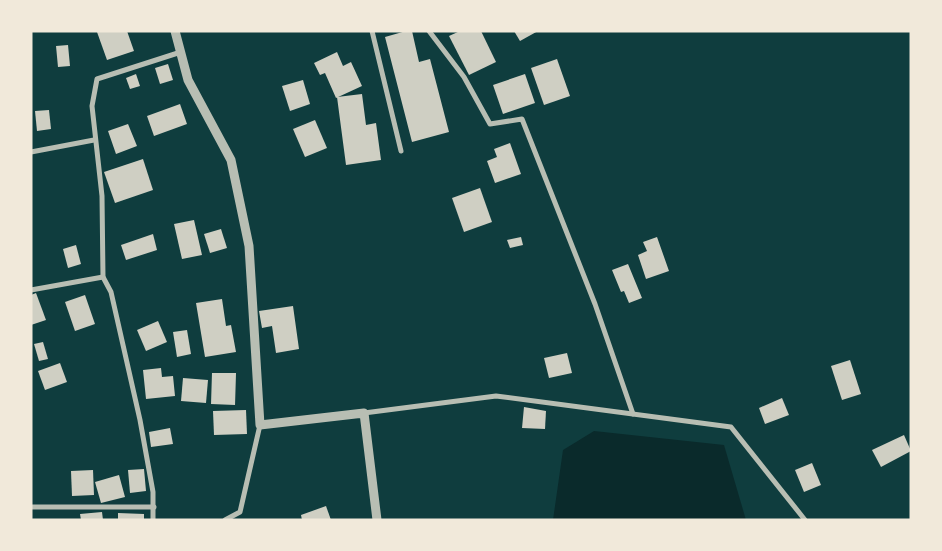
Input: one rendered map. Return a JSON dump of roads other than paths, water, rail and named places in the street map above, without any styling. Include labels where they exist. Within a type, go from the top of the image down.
[{"type":"street","points":[[175,31],[188,80],[231,160],[249,246],[260,425],[240,512],[226,520]]},
{"type":"street","points":[[372,31],[401,151]]},
{"type":"street","points":[[428,31],[464,77],[490,124],[522,119],[595,304],[633,414]]},
{"type":"street","points":[[153,520],[154,507],[138,411],[112,292],[102,277],[102,196],[94,140],[92,106],[97,79],[181,52]]},
{"type":"street","points":[[31,152],[94,140]]},
{"type":"street","points":[[31,290],[102,277]]},
{"type":"street","points":[[260,425],[364,414],[496,396],[731,427],[805,520]]},
{"type":"street","points":[[364,414],[378,520]]},
{"type":"street","points":[[31,507],[154,507]]},
{"type":"water","points":[[594,431],[724,445],[746,520],[553,520],[563,450]]}]
